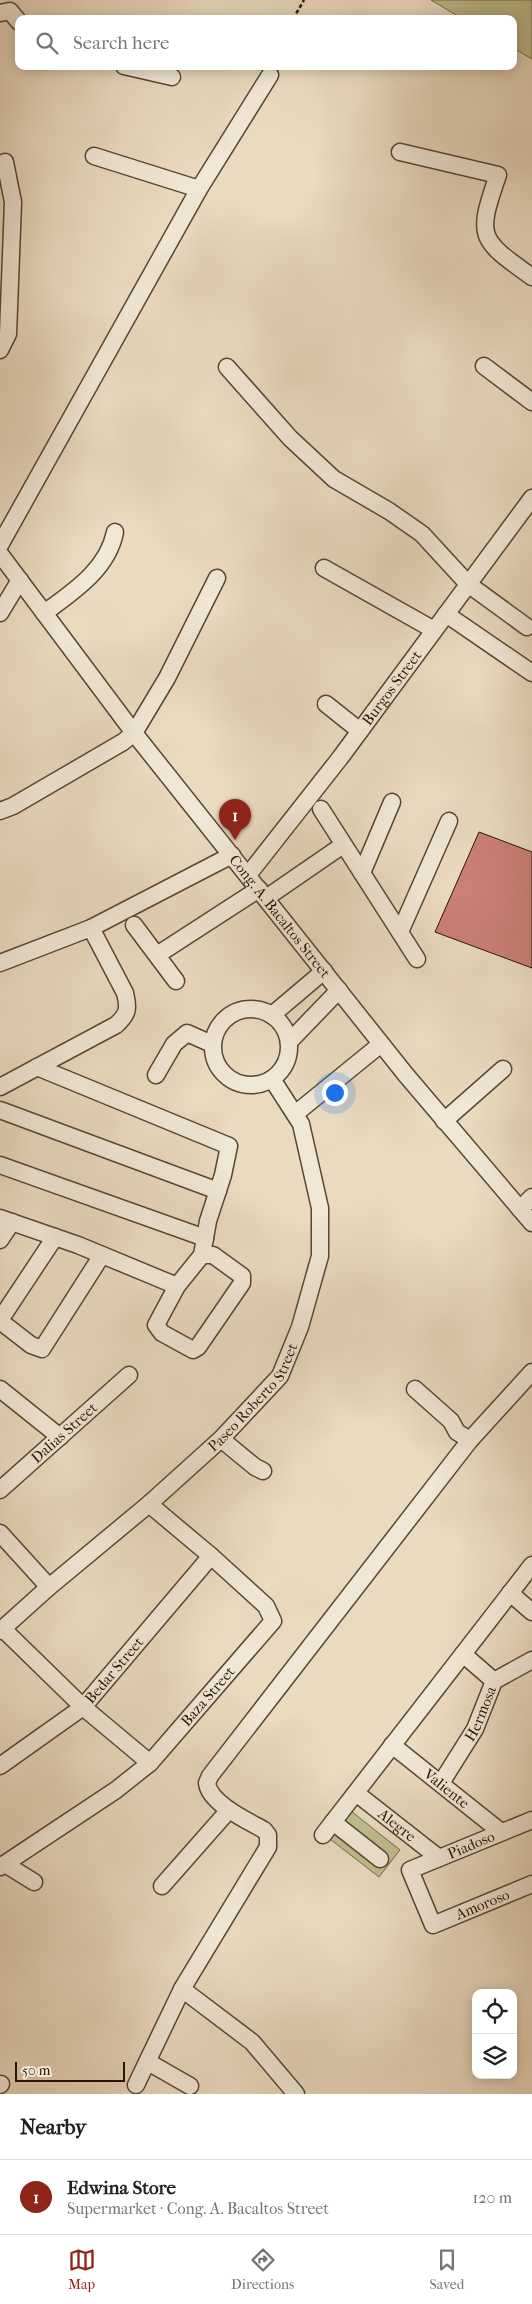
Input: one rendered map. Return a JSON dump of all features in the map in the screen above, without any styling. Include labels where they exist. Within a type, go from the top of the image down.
[{"type":"street","points":[[0,13],[10,11],[15,17]]},
{"type":"street","points":[[141,70],[172,77]]},
{"type":"street","points":[[0,545],[199,189],[270,75]]},
{"type":"street","points":[[400,152],[498,175],[484,214],[485,234],[496,251],[532,277]]},
{"type":"street","points":[[94,156],[199,189]]},
{"type":"street","points":[[0,350],[8,334],[12,202],[5,162]]},
{"type":"street","points":[[484,366],[532,402]]},
{"type":"street","points":[[227,367],[290,438],[334,479],[389,511],[422,534],[468,584],[526,627]]},
{"type":"street","name":"Burgos Street","points":[[248,875],[360,731],[532,498]]},
{"type":"street","points":[[44,613],[75,592],[101,564],[113,543],[115,532]]},
{"type":"street","name":"Cong. A. Bacaltos Street","points":[[0,554],[134,733],[381,1044],[532,1223]]},
{"type":"street","points":[[324,568],[434,630]]},
{"type":"street","points":[[0,811],[13,806],[123,742],[134,733],[167,678],[216,578]]},
{"type":"street","points":[[0,613],[20,580]]},
{"type":"street","points":[[446,614],[532,673]]},
{"type":"street","points":[[326,704],[360,731]]},
{"type":"street","points":[[362,873],[392,802]]},
{"type":"street","points":[[320,809],[417,959]]},
{"type":"street","points":[[400,932],[449,821]]},
{"type":"street","points":[[157,955],[343,846]]},
{"type":"street","points":[[0,963],[91,928],[232,855]]},
{"type":"street","points":[[134,925],[176,981]]},
{"type":"street","points":[[0,1087],[116,1025],[126,1016],[128,1003],[123,988],[91,928]]},
{"type":"street","points":[[272,1015],[324,971]]},
{"type":"street","points":[[289,1042],[339,990]]},
{"type":"street","points":[[256,1009],[272,1015],[284,1027],[289,1042],[288,1056],[282,1069],[272,1079],[259,1084],[245,1085],[231,1080],[221,1071],[214,1058],[212,1044],[215,1033],[221,1023],[239,1010],[256,1009]]},
{"type":"street","points":[[156,1075],[174,1044],[187,1033],[212,1044]]},
{"type":"street","points":[[295,1114],[381,1044]]},
{"type":"street","points":[[37,1067],[229,1146],[202,1255],[177,1286],[156,1325],[162,1333],[193,1350],[198,1347],[242,1283],[242,1276],[213,1255],[202,1255]]},
{"type":"street","points":[[444,1121],[503,1069]]},
{"type":"street","name":"Paseo Roberto Street","points":[[1,1630],[222,1439],[280,1376],[300,1327],[320,1256],[320,1208],[301,1124],[272,1079]]},
{"type":"street","points":[[0,1110],[218,1191]]},
{"type":"street","points":[[0,1165],[205,1238]]},
{"type":"street","points":[[520,1209],[532,1197]]},
{"type":"street","points":[[0,1240],[6,1220],[102,1255],[177,1286]]},
{"type":"street","points":[[55,1237],[0,1320],[31,1345],[42,1349],[102,1255]]},
{"type":"street","points":[[136,2085],[182,1989],[268,1847],[268,1835],[264,1830],[229,1810],[207,1789],[210,1776],[470,1440],[532,1372]]},
{"type":"street","name":"Dalias Street","points":[[0,1490],[129,1374]]},
{"type":"street","points":[[0,1389],[60,1437]]},
{"type":"street","points":[[415,1389],[451,1421],[457,1432],[470,1440]]},
{"type":"street","points":[[222,1439],[254,1468],[263,1471]]},
{"type":"street","name":"Baza Street","points":[[2,1866],[116,1790],[150,1763],[273,1621],[266,1606],[211,1556],[149,1504]]},
{"type":"street","points":[[0,1533],[49,1587]]},
{"type":"street","name":"Bedar Street","points":[[0,1766],[83,1707],[211,1556]]},
{"type":"street","points":[[323,1835],[532,1565]]},
{"type":"street","points":[[510,1594],[532,1612]]},
{"type":"street","points":[[1,1630],[83,1707],[150,1763]]},
{"type":"street","points":[[463,1654],[494,1681]]},
{"type":"street","name":"Hermosa","points":[[441,1783],[475,1729],[494,1681],[532,1660]]},
{"type":"street","name":"Valiente","points":[[392,1745],[501,1832]]},
{"type":"street","name":"Alegre","points":[[356,1792],[439,1858]]},
{"type":"street","points":[[162,1886],[229,1810]]},
{"type":"street","name":"Piadoso","points":[[433,1925],[410,1870],[532,1820]]},
{"type":"street","points":[[333,1822],[380,1859]]},
{"type":"street","points":[[2,1866],[34,1882]]},
{"type":"street","name":"Amoroso","points":[[433,1925],[532,1884]]},
{"type":"street","points":[[182,1989],[252,2042],[296,2094]]},
{"type":"street","points":[[148,2062],[190,2086]]},
{"type":"path","points":[[296,15],[304,0]]},
{"type":"shaded area","points":[[431,0],[532,0],[532,59],[517,50],[517,15],[456,15]]},
{"type":"shaded area","points":[[351,1811],[400,1850],[379,1877],[330,1839]]},
{"type":"building","points":[[479,832],[532,852],[532,968],[435,932]]},
{"type":"place","name":"Edwina Store","points":[[235,840]]}]
